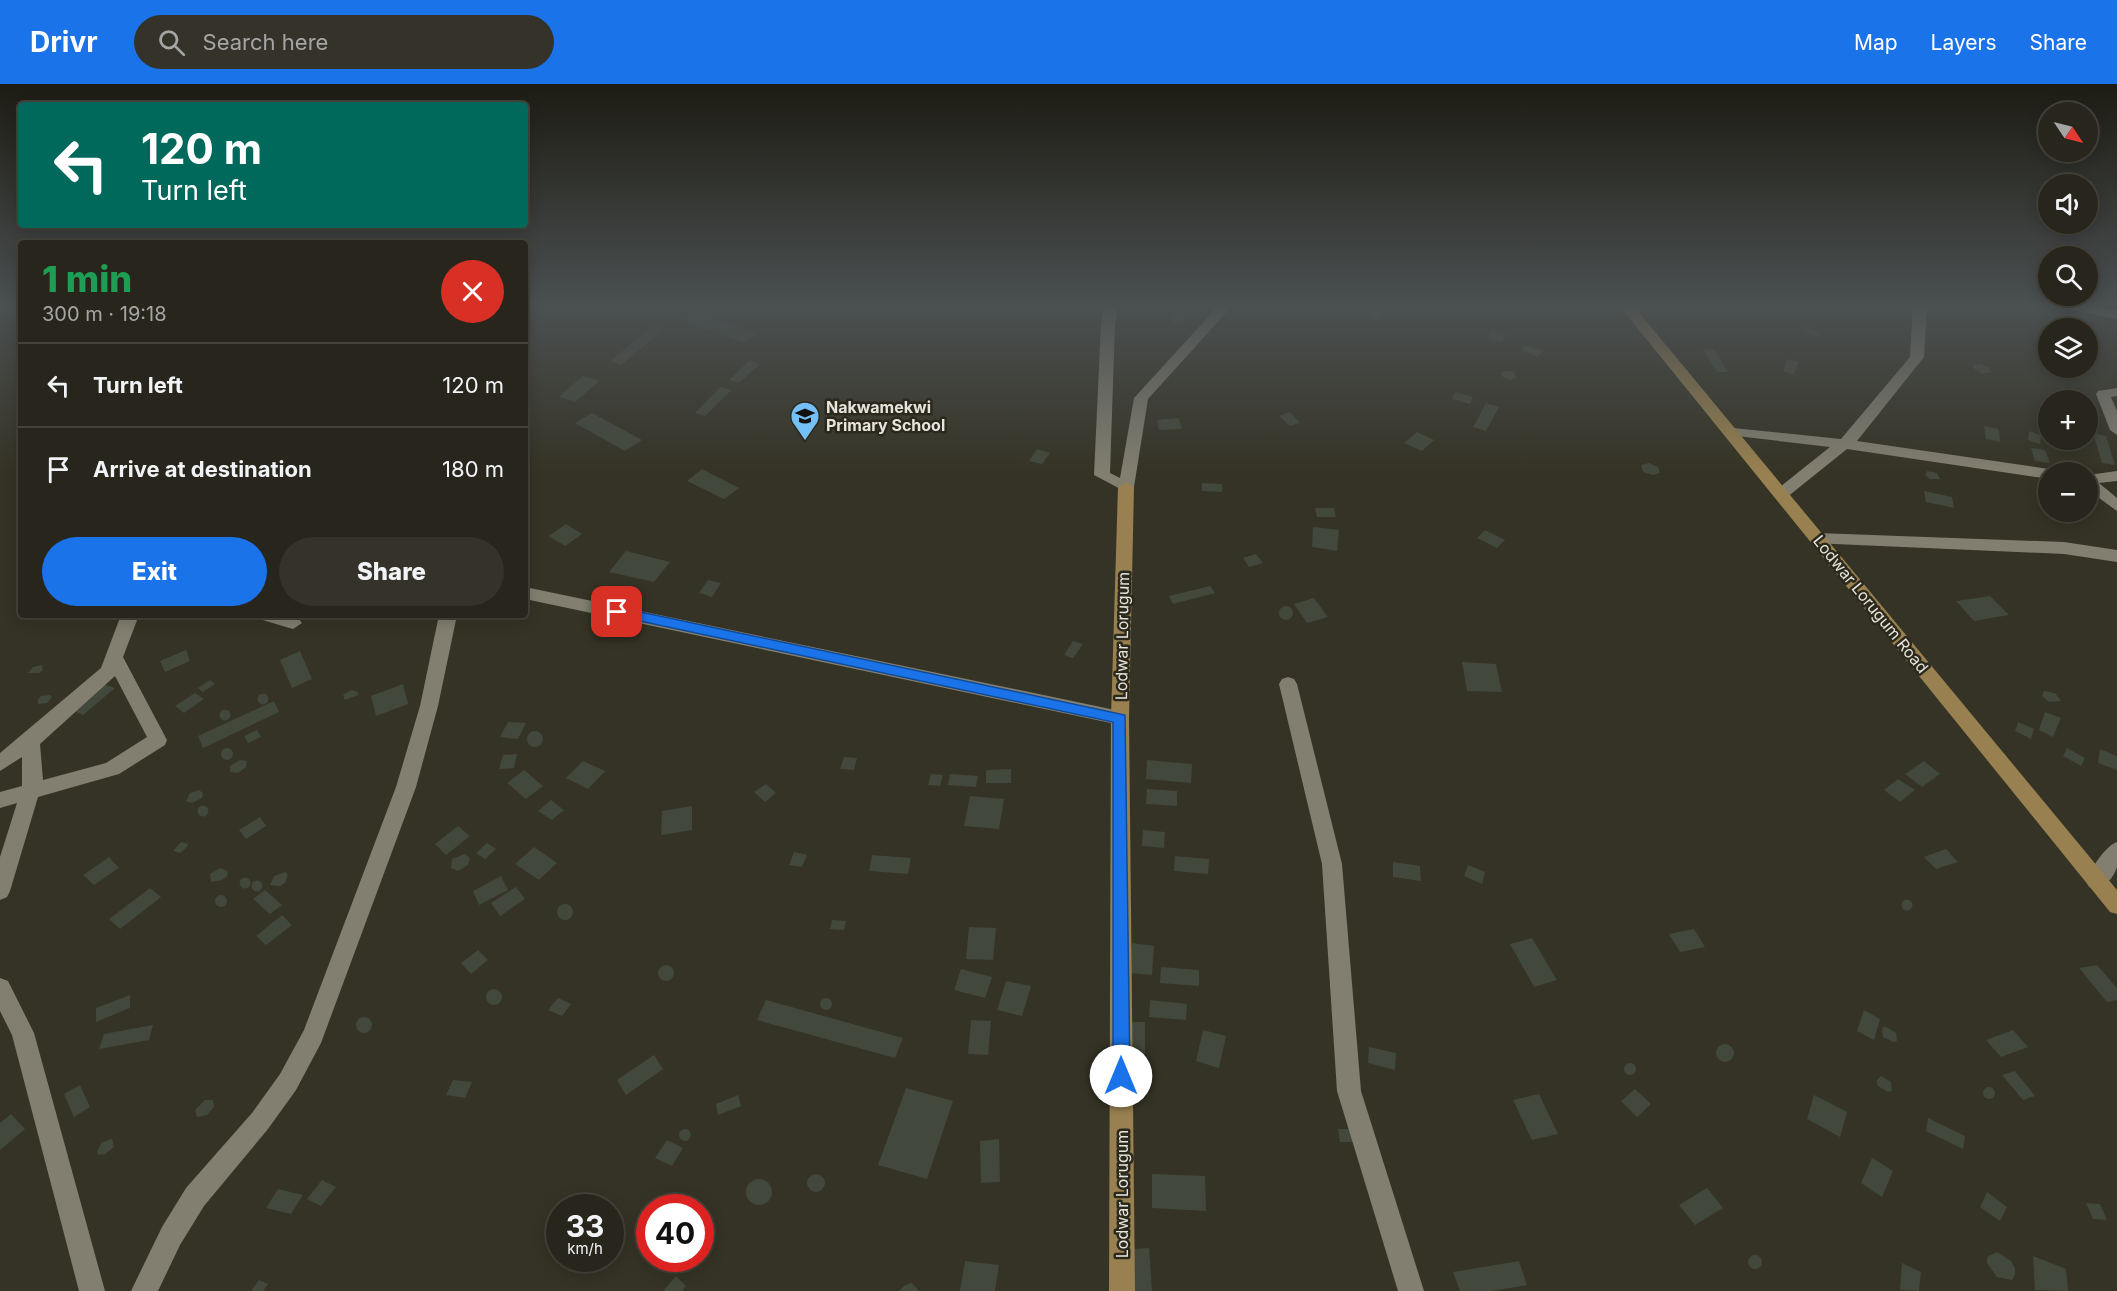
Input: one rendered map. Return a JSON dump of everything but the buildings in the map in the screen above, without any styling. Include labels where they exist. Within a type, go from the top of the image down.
[{"type":"main road","name":"Lodwar Lorugum Road","points":[[1675,360],[1728,430],[2117,905]]},
{"type":"main road","name":"Lodwar Lorugum","points":[[1122,1291],[1120,718],[1126,487]]},
{"type":"street","points":[[1107,360],[1102,475],[1126,487]]},
{"type":"street","name":"Lodwar Lorugum","points":[[1126,487],[1141,398],[1175,360]]},
{"type":"street","points":[[1781,494],[1853,437],[1914,360]]},
{"type":"street","points":[[2117,392],[2103,394],[2117,430]]},
{"type":"street","points":[[1728,430],[1844,444],[2038,472]]},
{"type":"street","points":[[2098,479],[2117,476]]},
{"type":"street","points":[[2098,490],[2117,506]]},
{"type":"street","points":[[1818,539],[2064,548],[2117,556]]},
{"type":"street","points":[[528,594],[1120,718]]},
{"type":"street","points":[[0,763],[30,741],[108,672],[129,618]]},
{"type":"street","points":[[276,618],[293,623]]},
{"type":"street","points":[[144,1291],[171,1236],[195,1197],[260,1121],[288,1082],[313,1035],[406,787],[429,706],[447,618]]},
{"type":"street","points":[[0,800],[112,769],[158,740],[114,657]]},
{"type":"street","points":[[1288,684],[1332,864],[1349,1091],[1411,1291]]},
{"type":"street","points":[[0,891],[33,782],[30,741]]},
{"type":"street","points":[[2096,881],[2117,851]]},
{"type":"street","points":[[0,988],[23,1033],[92,1291]]},
{"type":"place","name":"Nakwamekwi Primary School","points":[[805,442]]},
{"type":"route","points":[[617,612],[1120,718],[1121,1076]]}]
